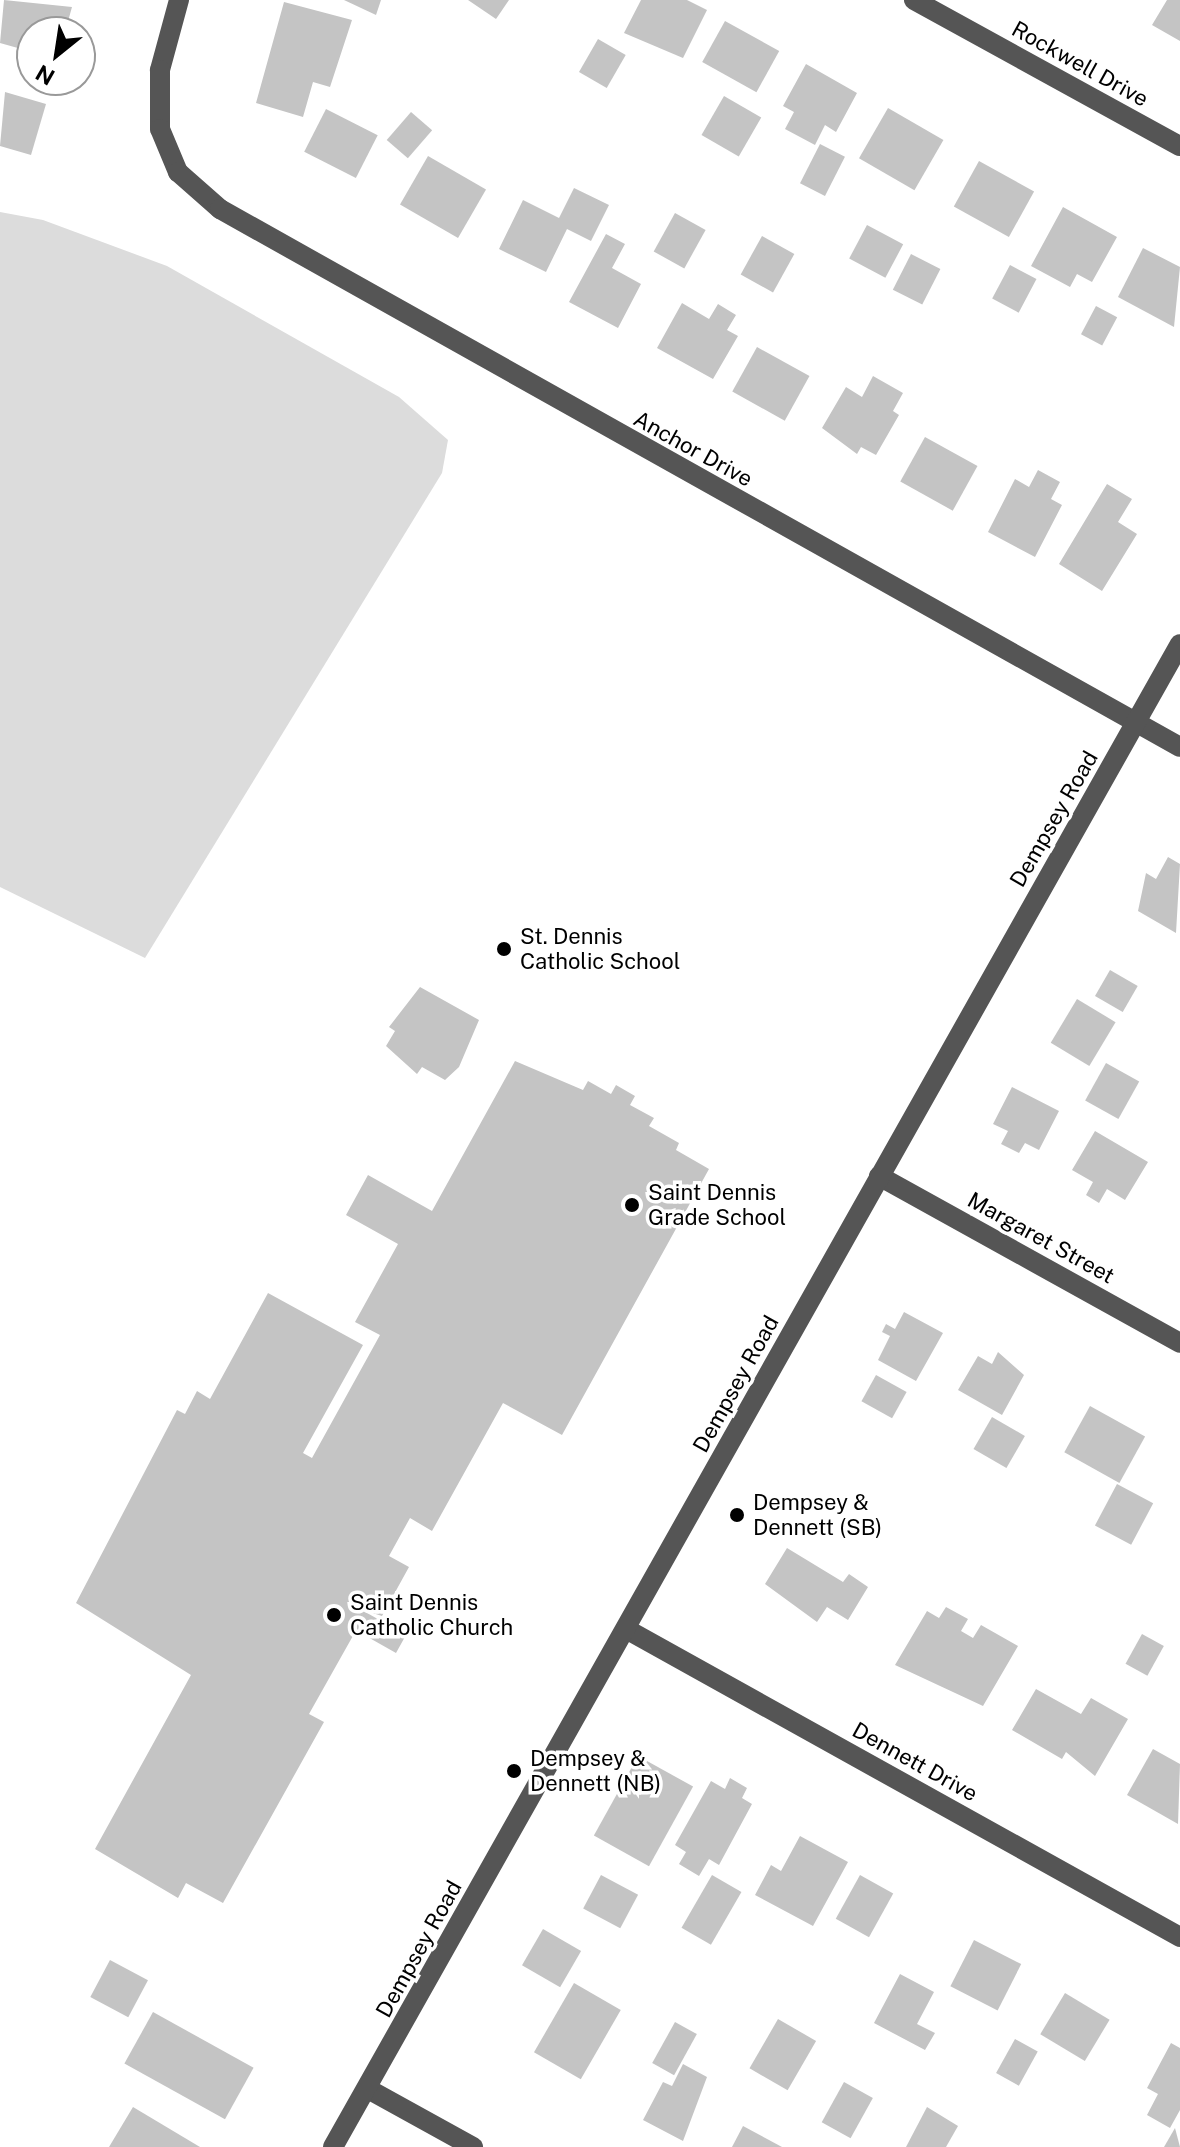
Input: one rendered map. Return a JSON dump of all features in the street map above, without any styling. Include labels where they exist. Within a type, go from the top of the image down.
[{"type":"street","name":"Anchor Drive","points":[[179,0],[160,70],[160,129],[189,183],[247,228],[1180,747]]},
{"type":"street","name":"Rockwell Drive","points":[[914,0],[1180,146]]},
{"type":"street","name":"Dempsey Road","points":[[333,2147],[1180,644]]},
{"type":"street","name":"Margaret Street","points":[[879,1176],[1180,1343]]},
{"type":"street","name":"Dennett Drive","points":[[626,1629],[1180,1937]]},
{"type":"street","points":[[368,2089],[473,2147]]},
{"type":"shaded area","points":[[0,212],[43,220],[167,266],[399,397],[448,440],[442,473],[145,958],[0,887]]},
{"type":"building","points":[[4,0],[72,7],[69,16],[16,16],[16,48],[0,43]]},
{"type":"building","points":[[344,0],[381,0],[376,15]]},
{"type":"building","points":[[468,0],[509,0],[496,19]]},
{"type":"building","points":[[641,0],[687,0],[707,10],[683,58],[624,33]]},
{"type":"building","points":[[1167,0],[1180,0],[1180,41],[1152,25]]},
{"type":"building","points":[[284,2],[352,20],[330,87],[313,82],[303,117],[256,103]]},
{"type":"building","points":[[725,21],[779,51],[756,92],[702,62]]},
{"type":"building","points":[[598,39],[626,55],[607,88],[579,72]]},
{"type":"building","points":[[806,64],[857,93],[836,132],[825,125],[815,145],[785,129],[794,112],[783,106]]},
{"type":"building","points":[[5,92],[46,104],[31,155],[0,146]]},
{"type":"building","points":[[724,96],[761,118],[739,156],[702,135]]},
{"type":"building","points":[[888,108],[943,140],[914,190],[859,158]]},
{"type":"building","points":[[326,109],[378,135],[356,178],[304,152]]},
{"type":"building","points":[[411,112],[432,130],[408,158],[387,140]]},
{"type":"building","points":[[820,144],[845,157],[825,196],[800,183]]},
{"type":"building","points":[[428,156],[486,190],[458,238],[400,204]]},
{"type":"building","points":[[979,161],[1034,192],[1009,237],[954,206]]},
{"type":"building","points":[[574,188],[609,205],[591,241],[567,229],[546,272],[499,249],[523,200],[559,218]]},
{"type":"building","points":[[1063,207],[1117,237],[1092,282],[1077,274],[1070,287],[1031,266]]},
{"type":"building","points":[[675,213],[706,230],[684,268],[654,251]]},
{"type":"building","points":[[867,225],[903,244],[885,278],[849,259]]},
{"type":"building","points":[[606,234],[625,244],[612,268],[641,284],[618,328],[569,302]]},
{"type":"building","points":[[762,236],[794,254],[773,292],[741,274]]},
{"type":"building","points":[[1143,248],[1180,267],[1174,327],[1118,297]]},
{"type":"building","points":[[911,254],[940,269],[922,305],[893,290]]},
{"type":"building","points":[[1010,265],[1036,279],[1019,313],[992,299]]},
{"type":"building","points":[[682,303],[709,319],[718,304],[736,315],[727,330],[738,336],[713,379],[657,348]]},
{"type":"building","points":[[1096,306],[1117,317],[1102,346],[1081,334]]},
{"type":"building","points":[[757,347],[809,376],[785,421],[732,392]]},
{"type":"building","points":[[873,376],[903,393],[893,411],[899,415],[876,455],[861,447],[857,454],[822,428],[846,387],[862,397]]},
{"type":"building","points":[[925,437],[977,466],[953,511],[900,482]]},
{"type":"building","points":[[1038,470],[1060,482],[1051,499],[1062,505],[1035,557],[988,532],[1015,479],[1029,487]]},
{"type":"building","points":[[1107,484],[1132,499],[1118,522],[1137,534],[1102,591],[1059,564]]},
{"type":"building","points":[[1168,857],[1180,864],[1176,933],[1138,911],[1146,873],[1156,879]]},
{"type":"building","points":[[1110,970],[1138,986],[1123,1012],[1095,996]]},
{"type":"building","points":[[420,987],[479,1020],[459,1067],[445,1080],[422,1067],[417,1074],[386,1046],[395,1031],[389,1027]]},
{"type":"building","points":[[1077,999],[1116,1022],[1089,1066],[1051,1043]]},
{"type":"building","points":[[515,1061],[583,1090],[588,1081],[611,1094],[616,1085],[635,1096],[630,1105],[654,1118],[649,1126],[679,1143],[676,1150],[709,1169],[562,1435],[503,1403],[432,1531],[410,1518],[389,1556],[409,1567],[382,1616],[360,1609],[406,1635],[396,1653],[350,1627],[354,1634],[309,1714],[324,1722],[223,1903],[186,1883],[178,1898],[95,1849],[191,1675],[76,1603],[177,1410],[185,1414],[197,1391],[210,1399],[268,1293],[363,1345],[303,1453],[312,1458],[380,1335],[355,1322],[398,1244],[346,1215],[368,1175],[432,1211]]},
{"type":"building","points":[[1106,1063],[1139,1081],[1118,1119],[1085,1101]]},
{"type":"building","points":[[1012,1087],[1059,1111],[1039,1150],[1025,1143],[1019,1153],[1001,1144],[1008,1131],[993,1124]]},
{"type":"building","points":[[1095,1131],[1148,1162],[1125,1200],[1107,1189],[1099,1203],[1086,1195],[1093,1182],[1072,1170]]},
{"type":"building","points":[[904,1312],[943,1333],[916,1381],[878,1360],[890,1336],[882,1332],[886,1324],[895,1329]]},
{"type":"building","points":[[998,1352],[1024,1375],[1002,1415],[958,1390],[978,1356],[992,1364]]},
{"type":"building","points":[[876,1375],[907,1392],[892,1418],[861,1401]]},
{"type":"building","points":[[1090,1406],[1145,1437],[1119,1483],[1064,1452]]},
{"type":"building","points":[[992,1417],[1025,1436],[1006,1468],[974,1449]]},
{"type":"building","points":[[1117,1484],[1153,1503],[1131,1545],[1095,1525]]},
{"type":"building","points":[[787,1548],[843,1582],[849,1574],[868,1587],[848,1620],[827,1607],[817,1622],[765,1584]]},
{"type":"building","points":[[946,1607],[968,1619],[961,1631],[973,1638],[981,1625],[1018,1646],[983,1706],[895,1665],[927,1611],[939,1618]]},
{"type":"building","points":[[1142,1634],[1164,1646],[1147,1676],[1126,1664]]},
{"type":"building","points":[[1036,1689],[1081,1714],[1091,1698],[1128,1719],[1095,1776],[1066,1752],[1062,1759],[1012,1730]]},
{"type":"building","points":[[1153,1749],[1180,1764],[1178,1824],[1127,1795]]},
{"type":"building","points":[[638,1756],[693,1787],[649,1866],[594,1836]]},
{"type":"building","points":[[730,1778],[747,1788],[742,1798],[752,1804],[719,1865],[709,1859],[699,1876],[679,1864],[686,1852],[675,1845],[711,1781],[725,1789]]},
{"type":"building","points":[[800,1836],[848,1862],[813,1926],[755,1895],[771,1865],[781,1871]]},
{"type":"building","points":[[601,1875],[638,1895],[620,1928],[583,1909]]},
{"type":"building","points":[[712,1875],[741,1892],[711,1945],[682,1928]]},
{"type":"building","points":[[860,1875],[893,1893],[869,1937],[836,1919]]},
{"type":"building","points":[[543,1929],[581,1951],[560,1987],[522,1965]]},
{"type":"building","points":[[974,1940],[1021,1964],[998,2010],[950,1986]]},
{"type":"building","points":[[110,1960],[148,1980],[128,2017],[90,1997]]},
{"type":"building","points":[[900,1974],[934,1992],[917,2024],[935,2033],[925,2050],[874,2023]]},
{"type":"building","points":[[574,1983],[621,2010],[581,2079],[534,2052]]},
{"type":"building","points":[[1065,1993],[1110,2020],[1085,2061],[1040,2034]]},
{"type":"building","points":[[153,2012],[254,2068],[225,2119],[124,2064]]},
{"type":"building","points":[[778,2019],[816,2041],[788,2090],[750,2068]]},
{"type":"building","points":[[675,2022],[697,2034],[674,2075],[652,2063]]},
{"type":"building","points":[[1015,2039],[1038,2052],[1019,2086],[996,2073]]},
{"type":"building","points":[[1171,2043],[1180,2048],[1180,2110],[1170,2128],[1147,2115],[1158,2094],[1147,2088]]},
{"type":"building","points":[[683,2064],[707,2077],[683,2141],[643,2120],[663,2082],[672,2086]]},
{"type":"building","points":[[844,2082],[873,2098],[851,2138],[822,2122]]},
{"type":"building","points":[[133,2107],[200,2147],[109,2147]]},
{"type":"building","points":[[927,2107],[958,2126],[946,2147],[906,2147]]},
{"type":"building","points":[[743,2126],[782,2147],[732,2147]]},
{"type":"building","points":[[1175,2128],[1180,2147],[1164,2147]]},
{"type":"place","name":"St. Dennis Catholic School","points":[[504,949]]},
{"type":"place","name":"Saint Dennis Grade School","points":[[632,1205]]},
{"type":"place","name":"Dempsey & Dennett (SB)","points":[[737,1515]]},
{"type":"place","name":"Saint Dennis Catholic Church","points":[[334,1615]]},
{"type":"place","name":"Dempsey & Dennett (NB)","points":[[514,1771]]}]
